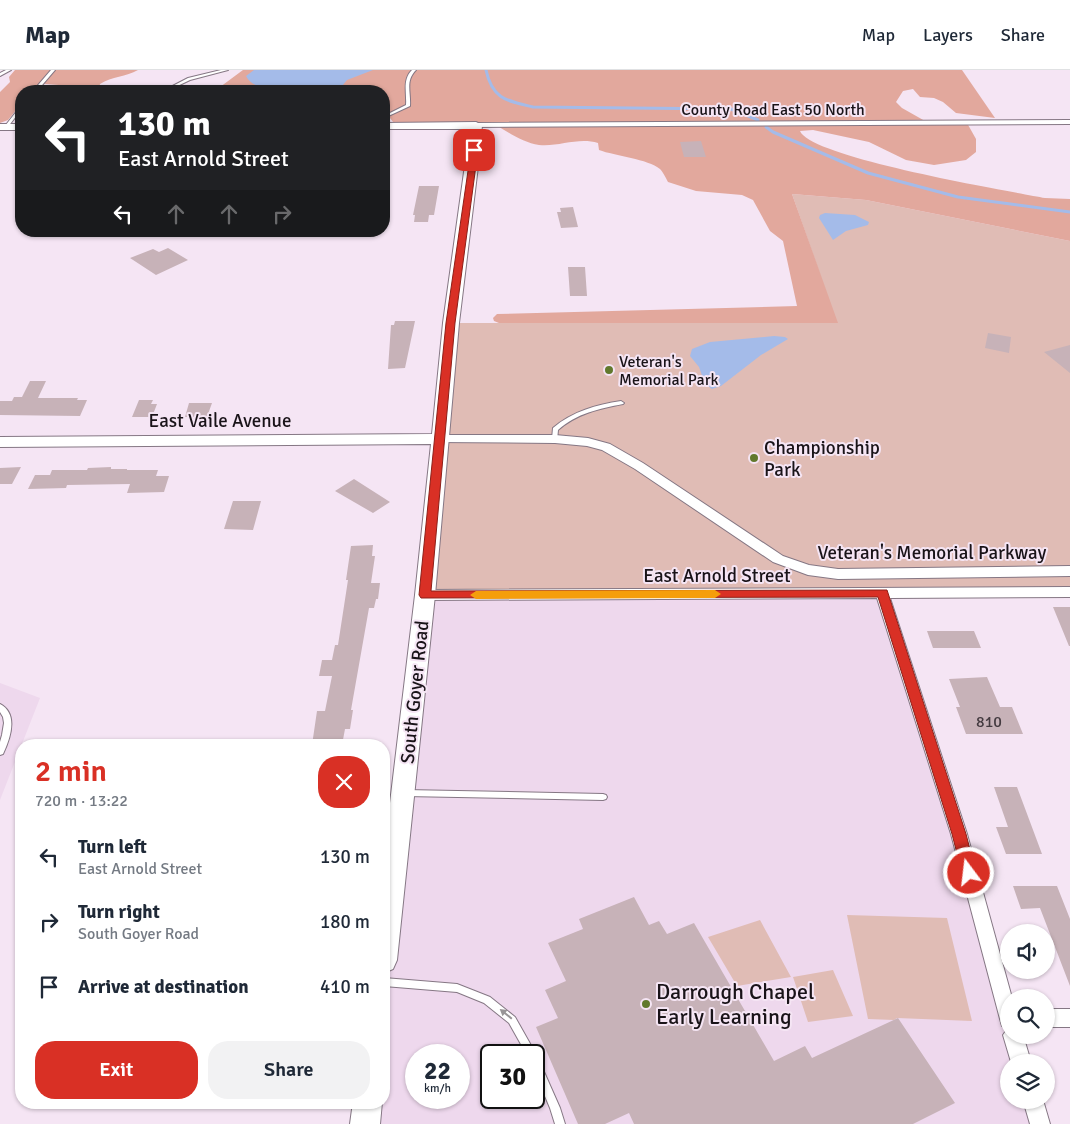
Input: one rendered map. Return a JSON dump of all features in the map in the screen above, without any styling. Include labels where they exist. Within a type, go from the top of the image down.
[{"type":"street","name":"County Road East 50 North","points":[[476,125],[1070,122]]},
{"type":"street","points":[[390,126],[476,125]]},
{"type":"street","name":"South Goyer Road","points":[[390,904],[425,595],[451,323],[476,125]]},
{"type":"street","name":"Veteran's Memorial Parkway","points":[[440,440],[555,440],[588,442],[615,452],[778,559],[808,570],[854,574],[1070,571]]},
{"type":"street","name":"East Vaile Avenue","points":[[0,442],[440,440]]},
{"type":"street","name":"East Arnold Street","points":[[425,595],[1070,592]]},
{"type":"street","points":[[882,593],[959,834],[1000,989]]},
{"type":"street","points":[[1055,1018],[1070,1018]]},
{"type":"street","points":[[366,1124],[367,1109]]},
{"type":"street","points":[[1035,1109],[1040,1124]]},
{"type":"lane","points":[[0,75],[10,70]]},
{"type":"lane","points":[[41,85],[53,70]]},
{"type":"lane","points":[[178,85],[190,79],[226,70]]},
{"type":"lane","points":[[390,114],[408,106],[407,80],[409,74],[414,70]]},
{"type":"lane","points":[[3,127],[15,114]]},
{"type":"lane","points":[[555,440],[556,429],[565,419],[597,407],[621,403]]},
{"type":"lane","points":[[0,707],[5,712],[8,722],[0,752]]},
{"type":"lane","points":[[402,793],[602,797]]},
{"type":"lane","points":[[390,982],[457,988],[487,1000],[512,1020],[526,1044]]},
{"type":"lane","points":[[545,1085],[560,1124]]},
{"type":"shaded area","points":[[15,70],[138,70],[105,81],[100,85],[15,85],[15,111],[8,120],[0,123],[0,92],[10,82],[9,77]]},
{"type":"shaded area","points":[[243,70],[962,70],[995,118],[956,113],[943,102],[934,98],[920,97],[913,89],[903,91],[896,102],[902,108],[925,121],[407,123],[393,122],[390,118],[390,85],[223,85]]},
{"type":"shaded area","points":[[967,123],[976,139],[976,152],[966,160],[934,165],[906,160],[869,142],[813,130],[800,131],[812,141],[838,152],[873,162],[913,172],[1045,198],[1070,199],[1070,241],[866,200],[792,194],[838,323],[499,323],[494,321],[493,318],[497,314],[797,306],[783,241],[770,231],[753,200],[742,195],[696,191],[668,182],[661,170],[655,166],[640,160],[599,150],[598,143],[583,141],[554,145],[533,144],[496,125]]},
{"type":"shaded area","name":"Championship Park","points":[[792,194],[866,200],[1070,241],[1070,592],[425,595],[451,323],[837,323]]},
{"type":"shaded area","points":[[882,593],[1000,989],[1000,1044],[1016,1044],[1019,1054],[1000,1054],[1000,1109],[1036,1109],[1040,1124],[365,1124],[367,1109],[390,1109],[390,907],[425,595]]},
{"type":"shaded area","points":[[0,683],[40,698],[24,739],[15,739],[15,762],[0,800]]},
{"type":"shaded area","points":[[847,915],[947,918],[972,1021],[897,1018],[894,1020],[868,1019]]},
{"type":"shaded area","points":[[760,920],[791,977],[737,986],[708,937]]},
{"type":"shaded area","points":[[833,970],[853,1016],[808,1022],[793,977]]},
{"type":"water","points":[[254,70],[373,70],[347,80],[343,85],[256,85],[246,76]]},
{"type":"water","points":[[825,213],[855,215],[869,222],[868,225],[846,231],[833,240],[819,218],[820,215]]},
{"type":"water","points":[[774,336],[788,339],[761,355],[721,386],[712,389],[705,384],[699,367],[690,356],[692,349],[710,342]]},
{"type":"building","points":[[701,141],[706,157],[684,157],[680,142]]},
{"type":"building","points":[[419,186],[439,186],[434,215],[429,215],[428,222],[414,222],[415,215],[413,215]]},
{"type":"building","points":[[573,207],[578,227],[561,228],[557,212],[561,212],[560,208]]},
{"type":"building","points":[[168,248],[188,260],[156,275],[130,258],[153,249],[159,252]]},
{"type":"building","points":[[568,267],[585,267],[587,296],[570,296]]},
{"type":"building","points":[[395,321],[415,321],[405,368],[388,369],[391,325],[394,325]]},
{"type":"building","points":[[988,333],[1011,337],[1009,353],[985,348]]},
{"type":"building","points":[[1070,345],[1070,373],[1044,352]]},
{"type":"building","points":[[30,381],[46,381],[38,398],[78,398],[77,400],[87,400],[80,416],[0,415],[0,401],[12,401],[14,397],[22,397]]},
{"type":"building","points":[[139,400],[153,400],[151,404],[157,404],[152,417],[132,417]]},
{"type":"building","points":[[189,403],[212,403],[207,417],[185,417]]},
{"type":"building","points":[[21,467],[12,484],[0,484],[0,468]]},
{"type":"building","points":[[111,467],[111,469],[158,470],[156,476],[169,476],[164,492],[127,493],[130,484],[67,485],[66,488],[28,489],[35,475],[50,475],[52,470],[87,470],[88,468]]},
{"type":"building","points":[[354,479],[390,502],[373,513],[335,491]]},
{"type":"building","points":[[233,501],[261,501],[253,530],[224,529]]},
{"type":"building","points":[[373,545],[372,556],[375,556],[371,583],[380,583],[378,599],[376,599],[374,608],[369,608],[351,710],[353,710],[350,729],[345,729],[343,739],[313,739],[317,711],[325,711],[332,676],[319,676],[322,660],[332,660],[335,645],[338,645],[351,546]]},
{"type":"building","points":[[1053,607],[1070,607],[1070,646],[1069,646]]},
{"type":"building","points":[[927,631],[974,631],[981,648],[933,648]]},
{"type":"building","points":[[987,677],[1000,707],[1012,707],[1023,734],[966,734],[956,707],[960,707],[949,679]]},
{"type":"building","points":[[994,787],[1017,787],[1042,854],[1006,854],[996,827],[1008,827]]},
{"type":"building","points":[[1013,886],[1057,886],[1070,919],[1070,986],[1055,947],[1055,924],[1046,924],[1040,908],[1021,909]]},
{"type":"building","name":"Darrough Chapel Early Learning","points":[[634,897],[649,925],[659,921],[667,934],[694,923],[774,1061],[805,1046],[812,1058],[898,1018],[955,1103],[913,1124],[634,1124],[629,1113],[605,1124],[578,1124],[545,1044],[536,1027],[558,1018],[545,990],[566,981],[548,943],[583,929],[579,919]]},
{"type":"waterway","points":[[486,70],[492,87],[502,97],[533,107],[731,109],[758,120]]},
{"type":"waterway","points":[[766,127],[773,132],[868,173],[958,197],[1070,212]]},
{"type":"slow traffic","points":[[476,595],[715,594]]},
{"type":"place","name":"Veteran's Memorial Park","points":[[609,370]]},
{"type":"place","name":"Championship Park","points":[[754,458]]},
{"type":"place","name":"Darrough Chapel Early Learning","points":[[646,1004]]},
{"type":"route","points":[[474,150],[451,323],[425,595],[882,593],[959,834],[969,873]]}]
